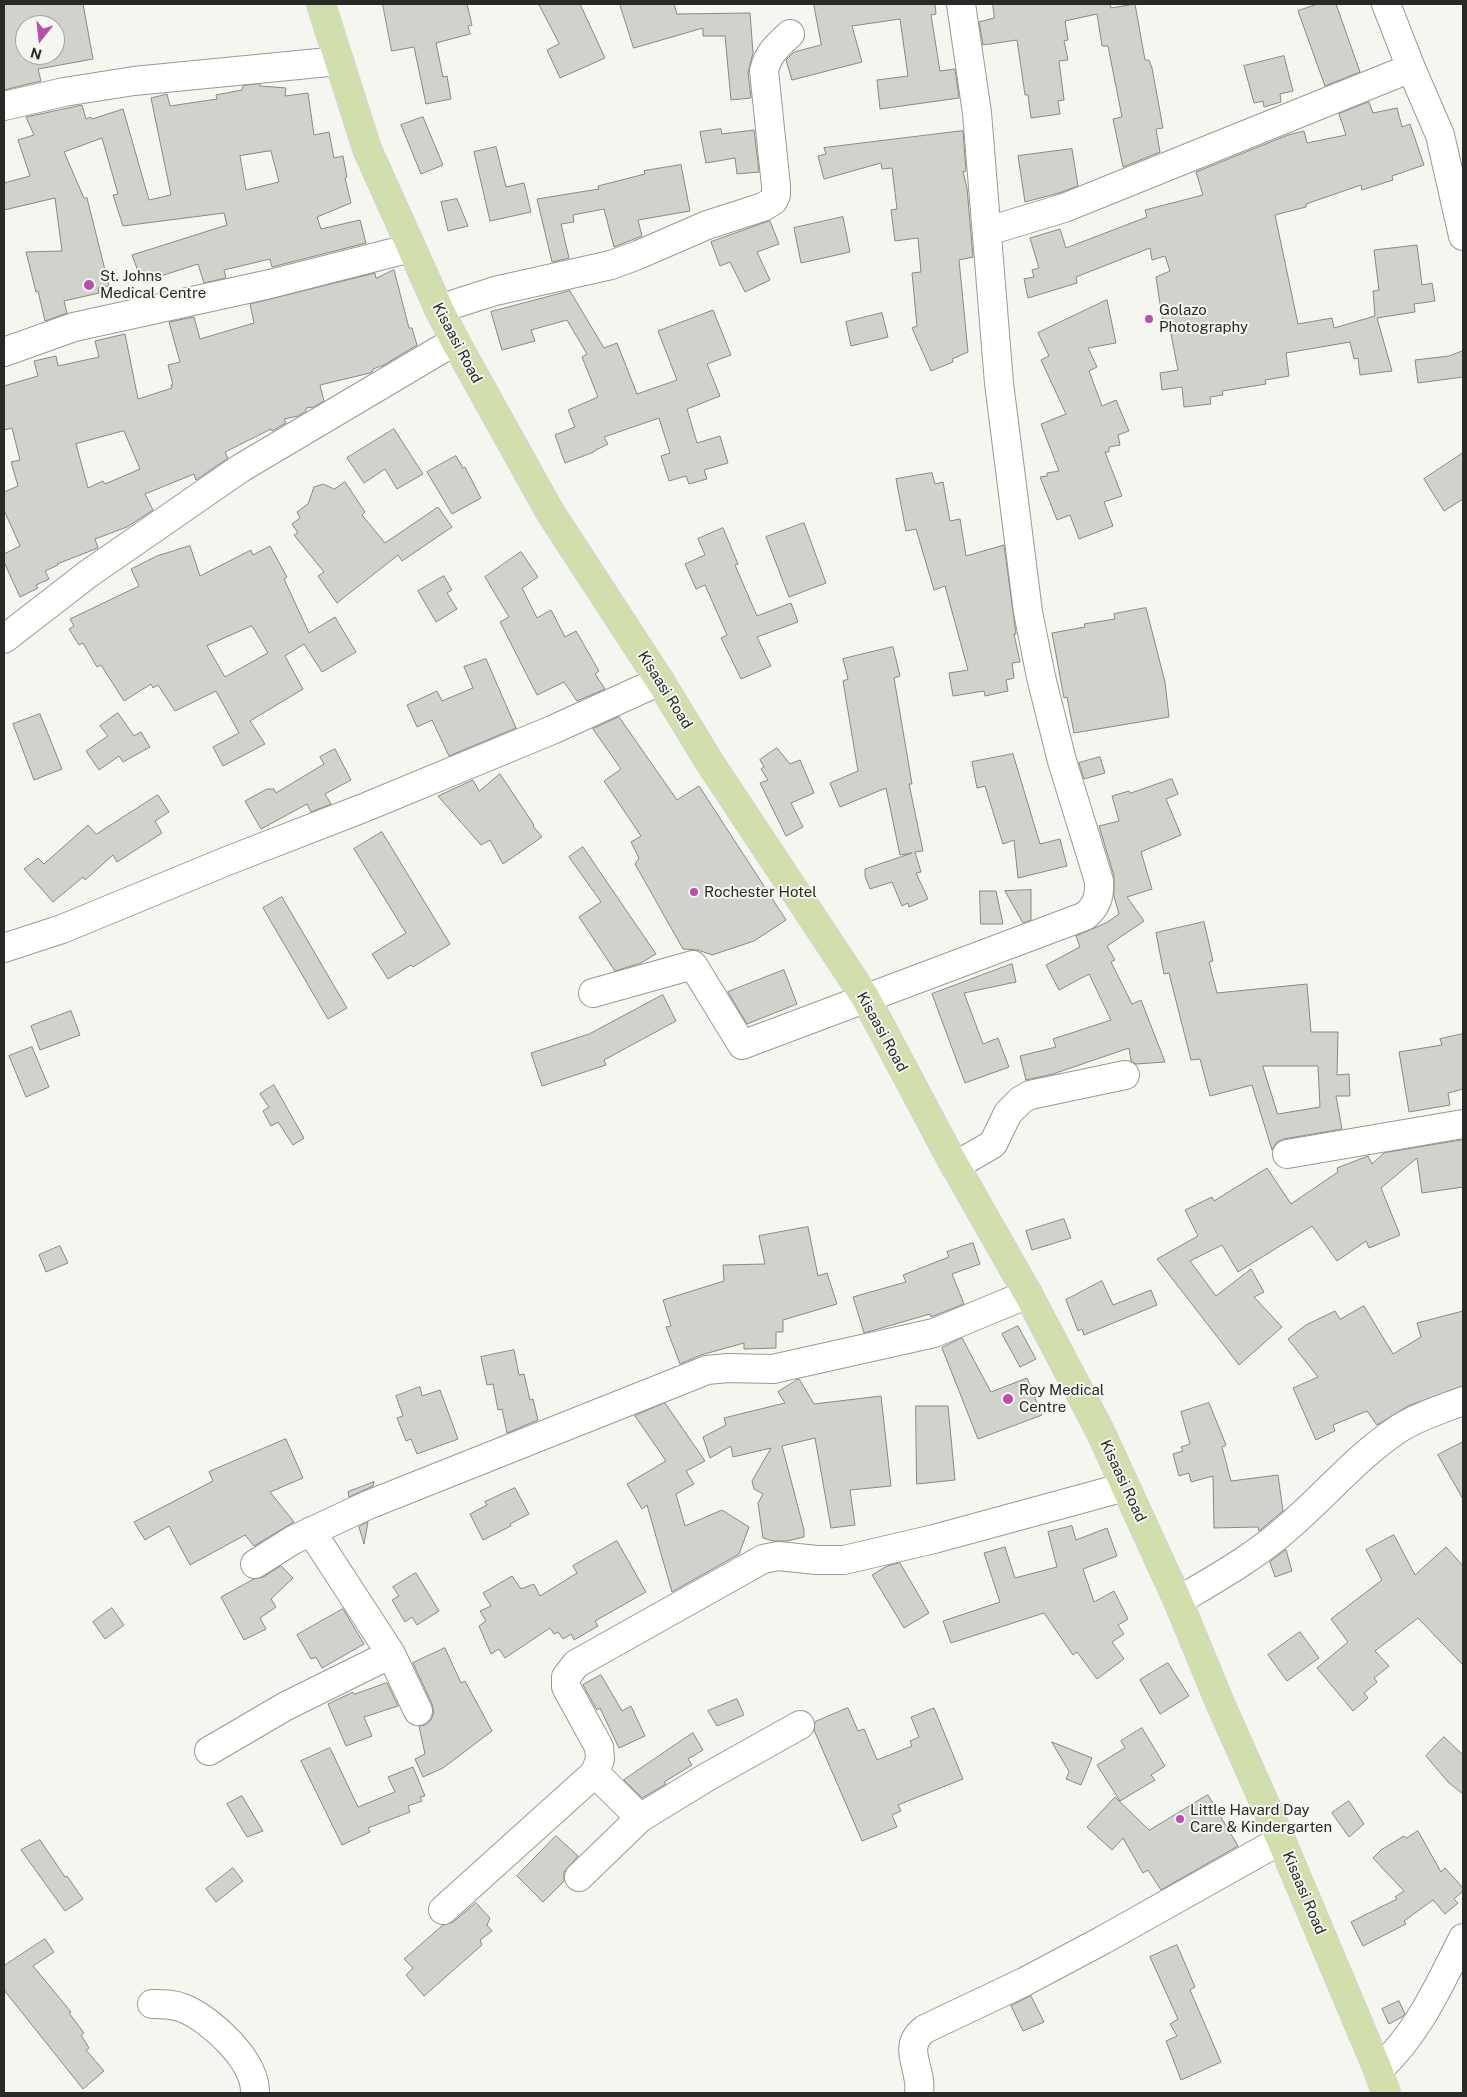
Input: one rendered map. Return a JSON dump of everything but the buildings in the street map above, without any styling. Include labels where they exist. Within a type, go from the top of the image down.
[{"type":"main road","name":"Kisaasi Road","points":[[321,4],[367,149],[455,341],[550,512],[660,681],[710,763],[865,998],[955,1166],[1028,1294],[1100,1431],[1178,1601],[1220,1703],[1282,1840],[1382,2082]]},
{"type":"street","points":[[593,993],[693,965],[742,1045],[1085,916],[1093,909],[1100,891],[1099,880],[1062,761],[1041,677],[1028,612],[999,384],[977,113],[961,4]]},
{"type":"street","points":[[1386,4],[1410,68],[1452,135],[1463,236]]},
{"type":"street","points":[[439,309],[503,289],[611,264],[638,255],[707,225],[763,207],[772,201],[776,195],[776,186],[764,70],[770,54],[790,34]]},
{"type":"street","points":[[4,106],[64,92],[134,81],[339,61]]},
{"type":"street","points":[[988,230],[1064,208],[1410,68]]},
{"type":"street","points":[[4,352],[74,327],[270,284],[412,248]]},
{"type":"street","points":[[4,639],[88,574],[241,468],[455,341]]},
{"type":"street","points":[[4,948],[62,929],[227,861],[366,807],[552,730],[660,681]]},
{"type":"street","points":[[955,1166],[993,1144],[1008,1113],[1021,1100],[1030,1095],[1125,1075]]},
{"type":"street","points":[[1287,1154],[1463,1124]]},
{"type":"street","points":[[255,1564],[311,1531],[368,1505],[707,1370],[728,1368],[773,1369],[934,1333],[1028,1294]]},
{"type":"street","points":[[1178,1601],[1260,1550],[1287,1529],[1372,1448],[1401,1427],[1430,1413],[1463,1401]]},
{"type":"street","points":[[443,1910],[595,1773],[600,1759],[599,1747],[566,1686],[566,1677],[576,1664],[762,1559],[778,1556],[817,1560],[844,1560],[934,1539],[1125,1487]]},
{"type":"street","points":[[311,1531],[392,1654],[418,1710]]},
{"type":"street","points":[[209,1751],[286,1706],[392,1654]]},
{"type":"street","points":[[579,1877],[640,1818],[707,1777],[800,1725]]},
{"type":"street","points":[[595,1773],[640,1818]]},
{"type":"street","points":[[919,2093],[920,2085],[913,2054],[913,2042],[918,2034],[1103,1940],[1282,1840]]},
{"type":"street","points":[[1382,2082],[1396,2054],[1412,2033],[1463,1938]]},
{"type":"street","points":[[152,2004],[169,2004],[184,2008],[207,2021],[231,2044],[248,2068],[255,2086],[254,2093]]},
{"type":"place","name":"St. Johns Medical Centre","points":[[89,285]]},
{"type":"place","name":"Golazo Photography","points":[[1149,319]]},
{"type":"place","name":"Rochester Hotel","points":[[694,892]]},
{"type":"place","name":"Roy Medical Centre","points":[[1008,1399]]},
{"type":"place","name":"Little Havard Day Care & Kindergarten","points":[[1180,1819]]}]
